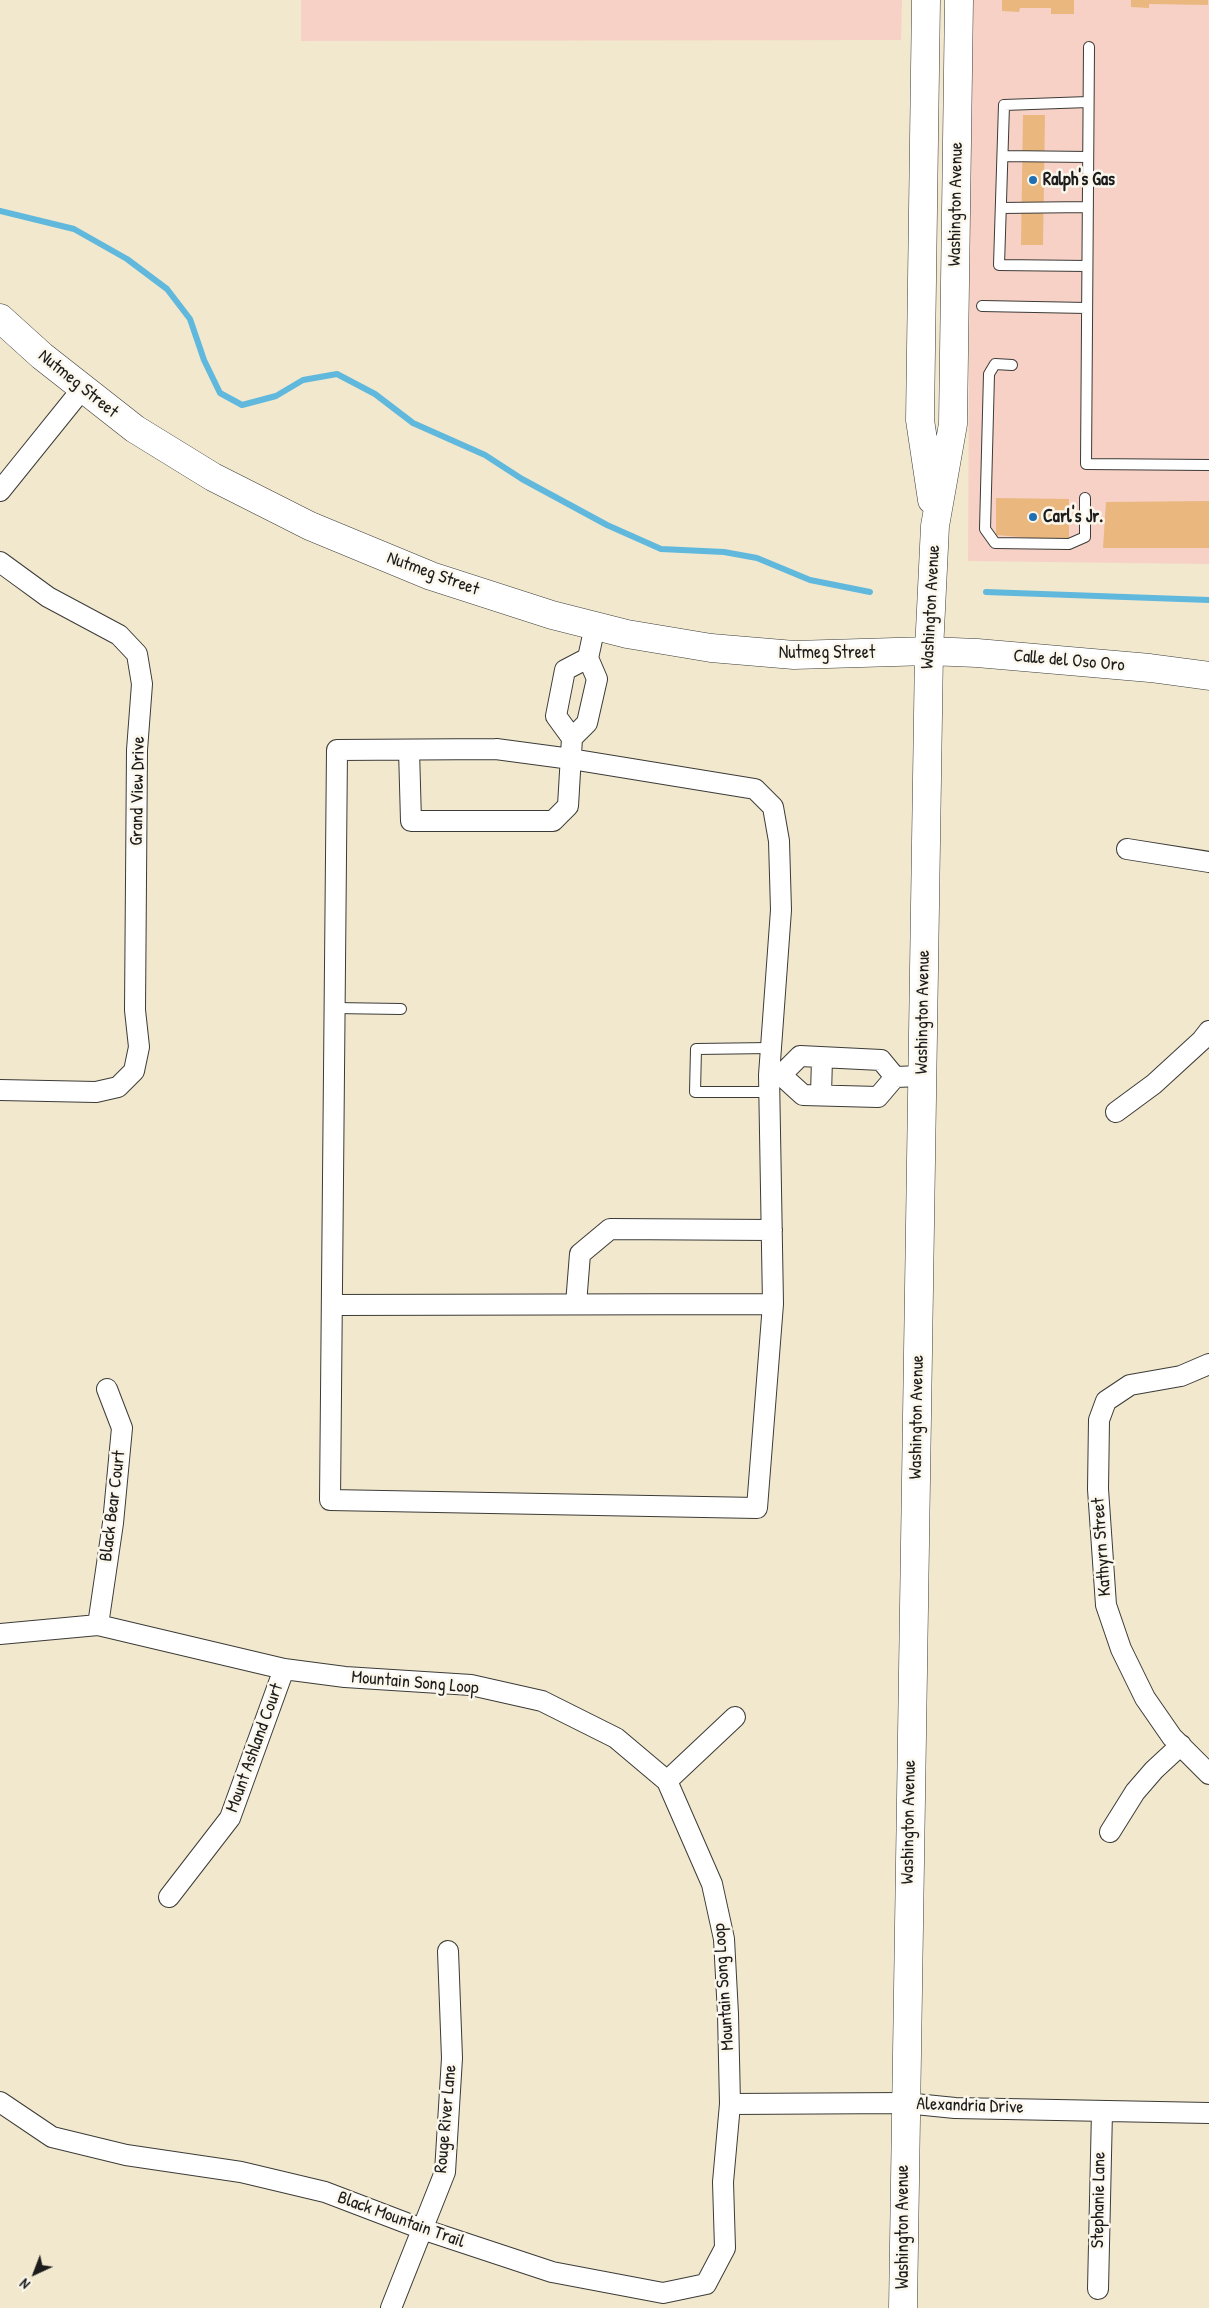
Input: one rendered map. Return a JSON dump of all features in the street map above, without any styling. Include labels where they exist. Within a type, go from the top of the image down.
[{"type":"main road","name":"Washington Avenue","points":[[903,2308],[904,2103],[928,651],[936,526],[953,424],[959,0]]},
{"type":"main road","name":"Washington Avenue","points":[[926,6],[920,420],[936,526]]},
{"type":"main road","points":[[926,6],[937,34],[940,71],[940,115],[957,145]]},
{"type":"main road","points":[[925,163],[937,192],[937,265],[942,298],[955,305]]},
{"type":"main road","name":"Nutmeg Street","points":[[0,318],[42,356],[135,429],[213,477],[310,526],[431,576],[552,615],[627,634],[711,648],[794,655],[928,651]]},
{"type":"main road","name":"Calle del Oso Oro","points":[[928,651],[1150,668],[1209,676]]},
{"type":"street","points":[[0,490],[84,388]]},
{"type":"street","name":"Grand View Drive","points":[[0,562],[48,597],[119,635],[137,654],[142,684],[137,750],[135,1010],[139,1046],[134,1071],[118,1087],[96,1092],[0,1090]]},
{"type":"street","points":[[572,738],[587,723],[597,679],[588,658],[595,626]]},
{"type":"street","points":[[409,750],[411,821],[553,822],[568,806],[572,738],[556,716],[565,670],[588,658]]},
{"type":"street","points":[[561,694],[592,701]]},
{"type":"street","points":[[496,749],[571,759],[756,789],[773,806],[779,842],[781,910],[770,1048],[773,1081],[773,1304],[757,1508],[330,1500],[337,750],[409,750],[496,749]]},
{"type":"street","points":[[1127,848],[1209,862]]},
{"type":"street","points":[[1116,1112],[1154,1084],[1202,1040],[1209,1031]]},
{"type":"street","points":[[773,1081],[800,1056],[881,1060],[895,1078]]},
{"type":"street","points":[[821,1095],[822,1058]]},
{"type":"street","points":[[773,1081],[803,1095],[878,1097],[895,1078],[922,1076]]},
{"type":"street","points":[[576,1304],[580,1254],[610,1229],[772,1230]]},
{"type":"street","points":[[332,1305],[773,1304]]},
{"type":"street","name":"Kathyrn Street","points":[[1209,1364],[1180,1376],[1130,1385],[1106,1401],[1099,1420],[1098,1489],[1106,1605],[1120,1649],[1145,1698],[1172,1737],[1209,1774]]},
{"type":"street","name":"Black Bear Court","points":[[98,1625],[113,1523],[122,1428],[107,1389]]},
{"type":"street","name":"Mountain Song Loop","points":[[0,1634],[98,1625],[284,1669],[346,1677],[471,1685],[542,1701],[616,1738],[667,1780],[712,1884],[724,1939],[728,2014],[730,2104],[723,2182]]},
{"type":"street","name":"Mount Ashland Court","points":[[170,1898],[230,1818],[284,1669]]},
{"type":"street","points":[[667,1780],[735,1717]]},
{"type":"street","points":[[1110,1832],[1135,1792],[1154,1770],[1181,1745]]},
{"type":"street","name":"Rouge River Lane","points":[[391,2308],[445,2172],[452,2058],[448,1951]]},
{"type":"street","name":"Black Mountain Trail","points":[[0,2102],[52,2137],[126,2155],[241,2172],[325,2192],[422,2229],[552,2272],[663,2293],[706,2284],[725,2248],[723,2182]]},
{"type":"street","name":"Alexandria Drive","points":[[730,2104],[904,2103],[955,2108],[1209,2113]]},
{"type":"street","name":"Stephanie Lane","points":[[1098,2289],[1102,2110]]},
{"type":"lane","points":[[1089,47],[1086,464],[1209,465]]},
{"type":"lane","points":[[1087,266],[999,265],[1004,105],[1088,102]]},
{"type":"lane","points":[[1002,156],[1088,157]]},
{"type":"lane","points":[[1001,208],[1088,208]]},
{"type":"lane","points":[[982,306],[1087,308]]},
{"type":"lane","points":[[1012,365],[995,364],[989,374],[985,529],[995,543],[1069,544],[1085,537],[1085,498]]},
{"type":"lane","points":[[334,1008],[401,1009]]},
{"type":"lane","points":[[770,1048],[696,1049],[695,1092],[773,1081]]},
{"type":"shaded area","points":[[301,0],[902,0],[901,40],[301,41]]},
{"type":"shaded area","points":[[971,0],[1209,0],[1209,564],[968,561]]},
{"type":"building","points":[[1002,0],[1074,0],[1074,14],[1051,14],[1051,8],[1020,8],[1019,12],[1002,11]]},
{"type":"building","points":[[1131,0],[1208,0],[1208,5],[1149,4],[1149,8],[1131,7]]},
{"type":"building","name":"Ralph's Gas","points":[[1023,115],[1045,115],[1043,245],[1021,245]]},
{"type":"building","name":"Carl's Jr.","points":[[996,498],[1069,499],[1069,541],[996,535]]},
{"type":"building","points":[[1209,501],[1209,548],[1103,548],[1106,502]]},
{"type":"waterway","points":[[0,211],[74,229],[127,259],[167,289],[190,319],[204,360],[220,393],[242,405],[276,396],[303,380],[337,374],[375,394],[413,423],[485,455],[522,479],[607,525],[661,549],[724,552],[757,558],[810,580],[870,592]]},
{"type":"waterway","points":[[986,592],[1209,600]]},
{"type":"place","name":"Ralph's Gas","points":[[1033,180]]},
{"type":"place","name":"Carl's Jr.","points":[[1033,517]]}]
